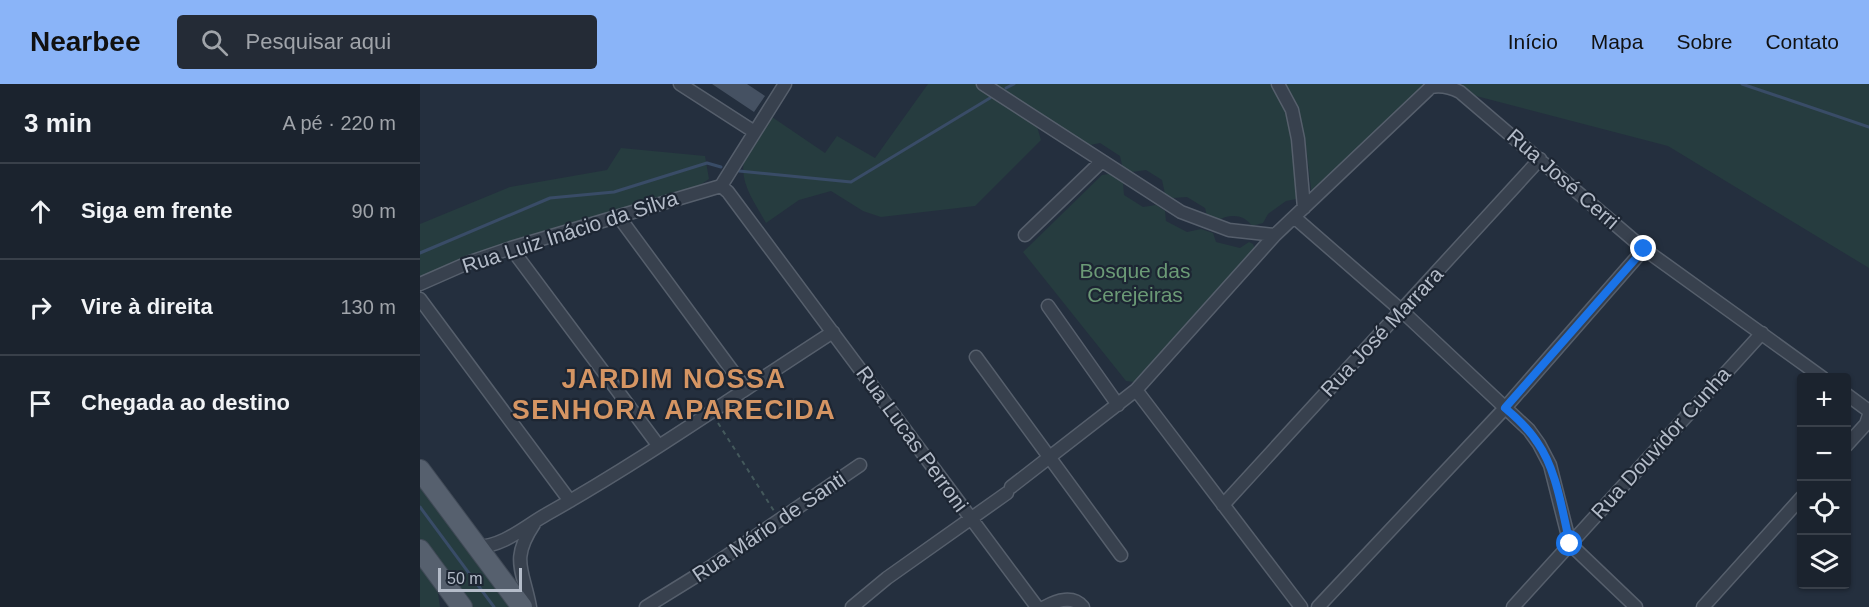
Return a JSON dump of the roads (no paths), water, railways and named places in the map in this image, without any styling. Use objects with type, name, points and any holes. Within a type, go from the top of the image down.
[{"type":"main road","points":[[420,470],[522,607]]},
{"type":"main road","points":[[420,550],[462,607]]},
{"type":"main road","points":[[443,581],[448,607]]},
{"type":"street","points":[[680,84],[753,131]]},
{"type":"street","points":[[721,186],[753,131],[785,84]]},
{"type":"street","points":[[983,84],[1180,212],[1229,230],[1275,235]]},
{"type":"street","points":[[852,607],[887,578],[1009,490],[1049,456],[1136,390],[1275,235],[1304,208],[1298,139],[1292,110],[1278,84]]},
{"type":"street","name":"Rua José Cerri","points":[[1304,208],[1431,87],[1449,86],[1460,92],[1644,249],[1816,373]]},
{"type":"street","name":"Rua José Marrara","points":[[1223,505],[1540,159]]},
{"type":"street","points":[[1025,235],[1102,161]]},
{"type":"street","name":"Rua Luiz Inácio da Silva","points":[[420,284],[470,262],[510,248],[721,186]]},
{"type":"street","name":"Rua Lucas Perroni","points":[[721,186],[729,192],[1037,607]]},
{"type":"street","points":[[619,217],[745,388]]},
{"type":"street","points":[[1294,218],[1402,311],[1528,430],[1539,444],[1550,465],[1570,544],[1635,607]]},
{"type":"street","points":[[510,248],[658,445]]},
{"type":"street","points":[[1318,607],[1505,408],[1644,249]]},
{"type":"street","points":[[420,299],[570,501]]},
{"type":"street","points":[[1048,306],[1118,405]]},
{"type":"street","points":[[477,547],[497,544],[570,501],[711,413],[745,388],[833,332]]},
{"type":"street","name":"Rua Douvidor Cunha","points":[[1513,607],[1762,333]]},
{"type":"street","points":[[976,357],[1122,555]]},
{"type":"street","points":[[1136,390],[1301,607]]},
{"type":"street","points":[[1851,398],[1869,413],[1866,424],[1851,440]]},
{"type":"street","name":"Rua Mário de Santi","points":[[646,607],[709,568],[860,465]]},
{"type":"street","points":[[1703,607],[1797,502]]},
{"type":"street","points":[[530,607],[520,564],[520,550],[536,520]]},
{"type":"street","points":[[1045,607],[1064,600],[1071,600],[1082,605]]},
{"type":"waterway","points":[[1006,88],[1014,84]]},
{"type":"waterway","points":[[1742,84],[1869,127]]},
{"type":"waterway","points":[[739,171],[851,182],[990,98]]},
{"type":"waterway","points":[[420,253],[550,198],[614,192],[707,163],[721,167]]},
{"type":"waterway","points":[[420,507],[494,607]]},
{"type":"district","name":"JARDIM NOSSA SENHORA APARECIDA","points":[[674,394]]},
{"type":"park label","name":"Bosque das Cerejeiras","points":[[1135,283]]}]
